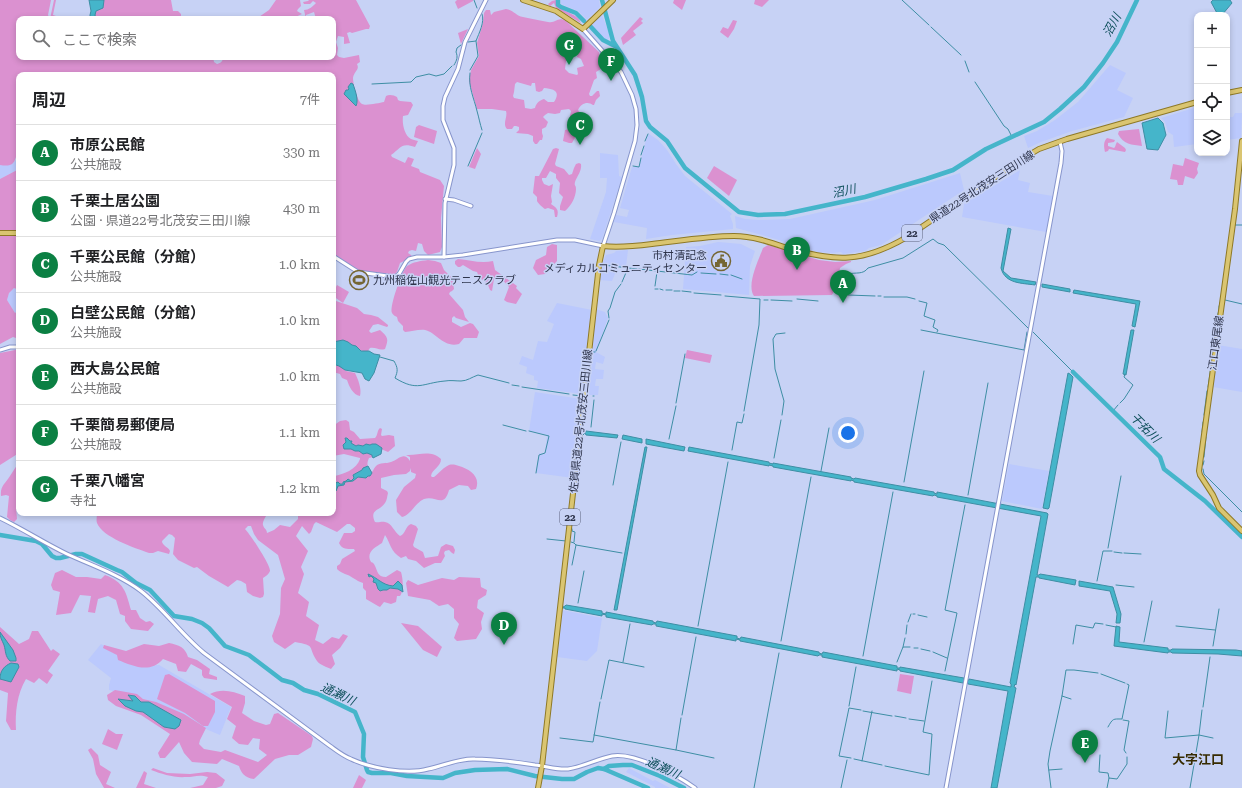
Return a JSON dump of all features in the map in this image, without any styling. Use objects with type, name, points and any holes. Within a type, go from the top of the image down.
[{"type":"main road","points":[[523,0],[556,11],[582,29],[613,0]]},
{"type":"main road","points":[[1230,92],[1242,90]]},
{"type":"main road","name":"県道22号北茂安三田川線","points":[[603,246],[634,246],[734,236],[757,239],[820,257],[850,258],[872,254],[907,237],[1039,149],[1194,103]]},
{"type":"main road","name":"江口東尾線","points":[[1242,141],[1235,209],[1199,471],[1219,508],[1242,531]]},
{"type":"main road","points":[[0,233],[16,233]]},
{"type":"main road","name":"佐賀県道22号北茂安三田川線","points":[[538,788],[542,766],[599,265],[603,246]]},
{"type":"street","points":[[444,257],[445,199],[454,165],[454,148],[442,116],[443,102],[458,69],[465,42],[486,0]]},
{"type":"street","points":[[336,258],[358,272],[393,277],[398,276],[403,265],[409,259],[417,257],[463,255],[557,240],[575,240],[603,246],[635,141],[637,125],[636,109],[632,95],[621,72],[582,29]]},
{"type":"street","points":[[946,788],[1061,163],[1062,151],[1060,142]]},
{"type":"street","points":[[445,199],[454,200],[471,206]]},
{"type":"street","points":[[0,350],[16,347]]},
{"type":"street","points":[[0,518],[67,554],[110,572],[136,588],[158,606],[204,653],[351,760],[367,765],[414,771],[430,769],[460,760],[473,758],[502,760],[569,769],[611,756],[630,756],[674,775],[695,788]]},
{"type":"shaded area","points":[[0,0],[51,0],[48,16],[16,16],[16,60],[214,60],[217,64],[223,60],[336,60],[336,42],[338,48],[337,55],[339,57],[344,58],[359,55],[360,62],[357,64],[358,68],[353,78],[357,96],[362,104],[369,105],[384,102],[386,96],[393,95],[400,101],[411,102],[413,105],[408,115],[403,116],[403,125],[405,132],[409,137],[418,141],[415,147],[404,145],[391,155],[392,157],[405,163],[408,157],[414,159],[411,166],[419,169],[420,172],[440,180],[444,186],[441,218],[442,247],[440,252],[428,255],[424,251],[422,244],[418,243],[416,251],[412,250],[408,253],[412,257],[400,263],[397,272],[394,275],[359,270],[336,257],[336,72],[16,72],[16,156],[12,164],[5,166],[0,165]]},
{"type":"shaded area","points":[[54,0],[56,0],[53,15],[57,16],[51,16]]},
{"type":"shaded area","points":[[89,0],[104,0],[103,8],[96,11],[95,16],[90,16],[91,11]]},
{"type":"shaded area","points":[[103,0],[171,0],[173,11],[178,11],[181,16],[94,16],[94,11]]},
{"type":"shaded area","points":[[276,0],[300,0],[301,6],[297,11],[302,14],[298,16],[260,16],[269,10]]},
{"type":"shaded area","points":[[309,0],[356,0],[370,26],[369,29],[347,33],[350,43],[344,44],[344,37],[338,36],[336,42],[336,16],[315,16],[314,12],[305,16],[304,10],[309,9],[316,3],[313,1],[310,4],[304,4],[303,2]]},
{"type":"shaded area","points":[[457,0],[473,1],[458,9],[455,2]]},
{"type":"shaded area","points":[[556,0],[557,4],[563,10],[576,16],[581,23],[556,8],[554,3],[550,6],[548,4]]},
{"type":"shaded area","points":[[561,0],[599,0],[600,7],[587,20],[578,11],[561,4]]},
{"type":"shaded area","points":[[674,0],[686,0],[682,10],[673,3]]},
{"type":"shaded area","points":[[755,0],[769,0],[762,7],[754,4]]},
{"type":"shaded area","points":[[1213,0],[1230,0],[1232,3],[1224,12],[1216,12],[1211,2]]},
{"type":"shaded area","points":[[506,9],[521,16],[548,22],[561,19],[566,21],[599,52],[601,69],[596,72],[597,78],[594,80],[589,94],[592,96],[599,91],[600,96],[594,105],[585,103],[578,110],[585,122],[584,127],[588,130],[588,135],[577,134],[572,143],[563,141],[565,130],[569,129],[571,124],[569,121],[571,111],[569,109],[561,110],[560,113],[555,114],[548,113],[543,117],[548,122],[546,127],[542,129],[542,140],[535,144],[533,141],[533,136],[516,133],[519,130],[519,127],[514,126],[512,129],[507,129],[505,125],[506,111],[477,109],[469,81],[471,70],[479,56],[477,43],[483,23],[484,13],[486,10],[490,10],[491,15],[494,12]],"holes":[[[573,42],[579,49],[577,57],[581,59],[584,66],[577,68],[577,75],[569,73],[565,69],[566,61],[571,61],[572,58],[566,54],[569,45]],[[517,82],[531,86],[532,83],[535,83],[536,91],[539,92],[544,88],[551,89],[557,93],[556,98],[554,102],[548,102],[544,99],[537,103],[535,108],[525,108],[524,100],[514,98],[513,96],[515,84]]]},
{"type":"shaded area","points":[[602,15],[609,33],[609,39],[607,40],[591,24]]},
{"type":"shaded area","points":[[640,17],[643,19],[641,21],[643,23],[633,31],[636,35],[623,45],[621,38]]},
{"type":"shaded area","points":[[733,20],[737,21],[728,38],[720,32],[723,27],[728,29]]},
{"type":"shaded area","points":[[468,29],[461,44],[458,33]]},
{"type":"shaded area","points":[[1110,65],[1126,73],[1117,90],[1133,98],[1124,117],[1072,131],[1028,148],[1024,136],[1037,131],[1055,120],[1078,102]]},
{"type":"shaded area","points":[[351,83],[353,84],[356,95],[356,106],[344,94],[346,90],[349,89],[348,87]]},
{"type":"shaded area","points":[[1194,108],[1194,144],[1174,147],[1173,135],[1168,132],[1165,122],[1161,118]]},
{"type":"shaded area","points":[[1235,113],[1242,113],[1241,138],[1230,140],[1230,117],[1233,117]]},
{"type":"shaded area","points":[[1158,118],[1163,123],[1166,135],[1158,150],[1147,149],[1142,123]]},
{"type":"shaded area","points":[[419,125],[437,131],[434,144],[414,137],[416,127]]},
{"type":"shaded area","points":[[1139,129],[1142,146],[1125,142],[1118,134],[1119,131]]},
{"type":"shaded area","points":[[649,134],[658,140],[667,150],[685,176],[732,214],[730,216],[733,229],[646,239],[647,228],[614,222],[616,215],[627,217],[629,210],[620,208],[632,167],[639,167],[647,136]]},
{"type":"shaded area","points":[[1107,138],[1115,140],[1114,142],[1108,143],[1108,146],[1114,148],[1117,142],[1125,148],[1125,152],[1109,149],[1105,152],[1104,143]]},
{"type":"shaded area","points":[[477,148],[481,154],[475,169],[469,167]]},
{"type":"shaded area","points":[[553,149],[559,149],[555,164],[556,166],[564,169],[569,175],[572,174],[576,164],[581,164],[581,167],[575,182],[576,192],[574,198],[565,211],[560,210],[563,197],[559,193],[560,183],[556,178],[556,174],[550,171],[546,178],[542,178],[544,184],[549,186],[553,184],[551,204],[558,211],[557,217],[555,217],[554,210],[543,208],[533,193],[535,176],[539,176]]},
{"type":"shaded area","points":[[600,153],[618,155],[619,176],[622,177],[602,239],[599,241],[590,239],[606,192],[607,178],[600,178]]},
{"type":"shaded area","points":[[1185,158],[1199,163],[1197,169],[1198,173],[1194,179],[1185,176],[1183,185],[1178,185],[1177,180],[1170,179],[1173,164],[1183,166]]},
{"type":"shaded area","points":[[16,160],[16,171],[0,179],[0,165],[8,165]]},
{"type":"shaded area","points":[[714,166],[737,180],[729,196],[707,178]]},
{"type":"shaded area","points":[[1020,170],[1018,180],[1030,183],[1028,192],[1053,196],[1046,232],[962,217],[964,204]]},
{"type":"shaded area","points":[[16,171],[16,289],[14,288],[9,293],[7,300],[15,313],[16,312],[16,338],[13,337],[0,344],[0,179]]},
{"type":"shaded area","points":[[960,173],[964,190],[881,245],[869,248],[865,251],[843,254],[841,252],[818,252],[736,228],[735,216],[745,219],[759,220],[790,219],[875,200]]},
{"type":"shaded area","points":[[1008,228],[1011,229],[1003,271],[1011,278],[1036,282],[1035,285],[1015,282],[1006,277],[1003,273],[1001,268]]},
{"type":"shaded area","points":[[718,242],[741,244],[755,251],[750,266],[749,295],[683,289],[686,247]]},
{"type":"shaded area","points":[[552,244],[557,245],[557,261],[545,274],[538,275],[533,268],[536,260],[546,255],[547,247]]},
{"type":"shaded area","points":[[768,245],[819,260],[851,262],[840,268],[836,288],[832,295],[754,296],[751,285],[752,279],[763,248]]},
{"type":"shaded area","points":[[628,250],[626,267],[618,267],[612,281],[599,280],[602,264],[606,255],[616,251]]},
{"type":"shaded area","points":[[458,259],[480,262],[493,261],[495,270],[517,286],[516,288],[522,294],[516,304],[504,300],[509,287],[500,277],[494,279],[492,291],[479,277],[477,272],[463,265],[458,267],[455,264],[455,261]]},
{"type":"shaded area","points":[[428,260],[441,263],[444,270],[452,278],[454,289],[449,294],[463,310],[465,317],[469,322],[454,316],[452,318],[452,322],[461,327],[470,323],[473,324],[479,332],[477,338],[464,338],[459,344],[453,345],[444,342],[429,331],[420,330],[405,332],[397,317],[392,314],[392,304],[399,281],[407,266],[419,261]]},
{"type":"shaded area","points":[[1042,284],[1070,289],[1070,292],[1042,287]]},
{"type":"shaded area","points":[[337,285],[349,292],[343,303],[336,298]]},
{"type":"shaded area","points":[[14,288],[16,289],[15,313],[7,300],[9,293]]},
{"type":"shaded area","points":[[1074,290],[1140,301],[1135,327],[1132,326],[1136,304],[1073,293]]},
{"type":"shaded area","points":[[336,301],[357,308],[364,314],[378,317],[388,325],[387,327],[378,324],[373,325],[369,331],[371,333],[380,330],[385,335],[387,338],[387,343],[385,349],[381,350],[370,348],[367,352],[336,344]]},
{"type":"shaded area","points":[[557,303],[592,310],[582,394],[537,388],[538,381],[534,380],[534,376],[526,373],[527,367],[519,364],[522,356],[533,360],[538,341],[547,342],[554,324],[547,321]]},
{"type":"shaded area","points":[[596,309],[605,312],[608,318],[596,352],[605,357],[603,364],[596,362],[595,369],[604,370],[603,379],[596,379],[595,386],[599,386],[598,395],[586,395]]},
{"type":"shaded area","points":[[1131,330],[1134,330],[1126,375],[1123,374]]},
{"type":"shaded area","points":[[343,340],[356,346],[361,351],[369,351],[380,355],[374,373],[369,381],[365,379],[362,373],[345,370],[336,365],[336,341]]},
{"type":"shaded area","points":[[1218,345],[1242,349],[1242,392],[1213,387]]},
{"type":"shaded area","points":[[16,350],[16,455],[0,465],[0,353]]},
{"type":"shaded area","points":[[687,350],[712,355],[710,363],[685,358]]},
{"type":"shaded area","points":[[336,366],[340,366],[346,371],[355,373],[360,387],[360,396],[353,392],[347,380],[342,378],[340,374],[336,373]]},
{"type":"shaded area","points":[[1068,373],[1073,377],[1048,509],[1043,508]]},
{"type":"shaded area","points":[[535,392],[581,399],[573,478],[536,473],[539,453],[545,454],[547,435],[529,431]]},
{"type":"shaded area","points":[[346,420],[349,422],[350,430],[360,439],[375,438],[380,428],[382,429],[382,436],[394,436],[395,446],[388,452],[381,449],[345,446],[373,454],[373,457],[369,458],[368,462],[370,474],[379,464],[391,462],[403,456],[408,458],[410,461],[410,457],[406,455],[433,454],[441,459],[441,462],[433,472],[432,477],[447,466],[454,465],[463,467],[470,471],[477,480],[477,484],[476,489],[471,490],[468,486],[459,485],[449,490],[445,499],[442,500],[428,498],[424,499],[408,514],[402,517],[397,512],[396,500],[404,487],[415,478],[416,474],[411,472],[411,468],[406,474],[381,478],[381,488],[388,493],[387,500],[383,506],[374,512],[373,515],[375,522],[387,523],[400,536],[409,525],[411,524],[416,526],[418,529],[413,545],[423,552],[425,558],[438,556],[441,547],[446,544],[453,546],[455,550],[454,554],[449,550],[445,551],[445,556],[441,563],[435,563],[424,568],[416,561],[408,559],[406,556],[401,558],[397,555],[385,535],[382,543],[371,552],[369,557],[370,560],[374,564],[378,573],[383,577],[386,577],[397,570],[401,572],[403,588],[400,596],[397,596],[396,602],[391,604],[384,602],[380,607],[366,599],[366,591],[363,588],[363,583],[337,569],[337,566],[340,564],[342,559],[355,551],[354,549],[343,548],[339,543],[344,533],[352,533],[355,531],[355,528],[350,524],[347,524],[337,532],[316,522],[309,534],[302,526],[296,536],[308,551],[301,567],[304,574],[298,593],[309,602],[306,616],[319,625],[315,640],[323,644],[332,637],[339,639],[343,634],[348,636],[340,648],[332,655],[335,664],[331,669],[317,661],[309,646],[295,642],[285,649],[274,642],[272,636],[280,614],[281,588],[285,579],[278,555],[258,540],[251,526],[248,526],[245,529],[264,557],[270,571],[263,578],[264,594],[263,597],[260,598],[247,592],[246,584],[241,581],[237,580],[228,587],[197,567],[194,568],[178,560],[173,554],[175,538],[172,535],[169,534],[162,541],[170,551],[169,554],[158,551],[149,553],[128,545],[105,533],[97,523],[97,516],[266,516],[263,526],[267,533],[280,525],[290,527],[298,519],[298,516],[336,516],[336,475],[353,469],[360,459],[344,454],[336,455],[336,424],[340,421]]},
{"type":"shaded area","points":[[586,431],[618,435],[617,438],[586,435]]},
{"type":"shaded area","points":[[623,435],[642,439],[642,443],[622,439]]},
{"type":"shaded area","points":[[345,438],[352,441],[351,443],[356,446],[376,444],[382,448],[381,454],[373,458],[372,455],[367,453],[363,454],[359,451],[344,449],[343,445],[346,442]]},
{"type":"shaded area","points":[[646,439],[685,447],[684,451],[646,444]]},
{"type":"shaded area","points":[[645,447],[647,447],[617,610],[614,610]]},
{"type":"shaded area","points":[[689,447],[773,464],[934,492],[937,494],[937,492],[1048,514],[1037,575],[1040,574],[1076,580],[1075,585],[1036,577],[1016,685],[1015,684],[1014,687],[1016,688],[997,788],[991,788],[1008,691],[900,671],[897,669],[897,671],[822,657],[822,655],[818,656],[736,639],[736,641],[656,626],[656,624],[652,625],[606,617],[606,615],[602,614],[602,616],[565,609],[563,607],[566,605],[602,611],[602,613],[606,614],[606,612],[653,621],[656,623],[657,621],[737,636],[737,638],[740,639],[741,637],[819,652],[822,654],[823,652],[897,666],[897,668],[900,667],[964,678],[964,680],[969,679],[1011,687],[1010,683],[1041,516],[937,497],[934,495],[854,482],[851,480],[688,451]]},
{"type":"shaded area","points":[[1009,464],[1049,471],[1042,509],[1002,501]]},
{"type":"shaded area","points":[[16,466],[17,519],[14,522],[7,517],[9,496],[1,496],[3,485]]},
{"type":"shaded area","points":[[368,466],[372,473],[370,476],[366,478],[358,477],[353,481],[345,482],[344,485],[338,486],[336,491],[336,483],[343,484],[343,482],[348,479],[351,481],[354,478],[353,475]]},
{"type":"shaded area","points":[[62,570],[76,577],[101,579],[105,575],[111,578],[123,588],[128,598],[131,610],[136,610],[140,618],[146,622],[150,621],[154,624],[148,631],[131,629],[125,621],[125,616],[120,614],[116,600],[108,596],[98,599],[95,613],[88,612],[91,596],[80,595],[71,613],[56,615],[60,592],[53,590],[51,585],[55,573]]},
{"type":"shaded area","points":[[368,574],[383,583],[393,586],[398,581],[402,585],[403,592],[398,589],[390,588],[380,591],[376,583],[373,582],[374,579],[371,576],[369,577]]},
{"type":"shaded area","points":[[459,577],[480,578],[481,587],[487,590],[486,595],[478,600],[477,608],[484,613],[481,622],[482,629],[476,639],[457,641],[454,638],[459,624],[454,618],[454,609],[448,604],[439,606],[430,600],[408,596],[406,583],[408,580],[418,585],[442,578],[454,580]]},
{"type":"shaded area","points":[[1079,581],[1113,587],[1121,614],[1120,623],[1116,623],[1117,614],[1110,591],[1079,586]]},
{"type":"shaded area","points":[[562,610],[602,618],[597,651],[587,661],[557,657]]},
{"type":"shaded area","points":[[401,623],[418,626],[442,647],[437,657],[423,650]]},
{"type":"shaded area","points":[[1116,626],[1120,627],[1119,642],[1168,648],[1168,650],[1236,650],[1242,651],[1242,656],[1168,653],[1114,646]]},
{"type":"shaded area","points":[[0,627],[19,644],[29,639],[32,631],[38,631],[51,651],[53,649],[60,654],[48,671],[53,675],[47,684],[39,678],[34,683],[26,679],[20,691],[17,703],[16,730],[11,730],[6,721],[8,693],[0,690]]},
{"type":"shaded area","points":[[0,632],[13,650],[16,661],[10,661],[7,657]]},
{"type":"shaded area","points":[[169,643],[181,647],[188,657],[197,660],[210,669],[209,674],[217,677],[217,680],[204,678],[202,675],[202,670],[191,664],[186,672],[178,671],[176,664],[163,659],[158,664],[153,666],[135,666],[118,660],[117,655],[103,648],[104,645],[126,651],[144,644],[159,646]]},
{"type":"shaded area","points":[[101,644],[143,666],[159,665],[231,707],[220,735],[151,701],[109,690],[111,678],[88,660]]},
{"type":"shaded area","points":[[11,663],[18,664],[19,667],[11,682],[0,679],[3,669]]},
{"type":"shaded area","points":[[169,674],[215,701],[215,712],[208,726],[203,726],[185,713],[157,699],[165,675]]},
{"type":"shaded area","points":[[900,674],[914,676],[911,694],[897,691]]},
{"type":"shaded area","points":[[115,690],[137,694],[143,699],[156,702],[184,714],[206,728],[199,744],[204,749],[221,752],[225,750],[258,762],[267,755],[259,749],[260,739],[253,738],[248,745],[239,744],[232,738],[236,726],[227,719],[232,707],[210,694],[218,691],[232,692],[245,696],[245,703],[242,713],[254,721],[266,725],[270,724],[274,714],[278,713],[312,736],[313,739],[311,747],[298,755],[289,755],[275,759],[254,779],[248,778],[244,775],[239,766],[222,759],[217,764],[192,762],[184,753],[179,742],[165,758],[160,758],[158,753],[170,734],[141,715],[116,706],[108,700],[107,695]]},
{"type":"shaded area","points":[[128,695],[135,696],[141,702],[149,702],[181,720],[179,726],[175,729],[164,727],[143,712],[136,711],[125,706],[118,699],[133,701]]},
{"type":"shaded area","points":[[108,729],[116,734],[123,734],[117,750],[102,744]]},
{"type":"shaded area","points":[[91,748],[98,755],[100,765],[111,772],[106,784],[115,788],[104,788],[96,774],[93,759],[88,750]]},
{"type":"shaded area","points":[[153,768],[167,773],[216,773],[225,780],[222,786],[216,788],[190,788],[203,785],[208,777],[173,776],[151,770]]},
{"type":"shaded area","points":[[629,768],[670,788],[655,788],[626,772]]},
{"type":"shaded area","points":[[144,771],[147,773],[144,784],[156,788],[136,788]]},
{"type":"shaded area","points":[[359,775],[366,780],[362,788],[353,788]]},
{"type":"waterway","points":[[474,0],[477,8]]},
{"type":"waterway","points":[[558,0],[558,5],[576,13],[584,21]]},
{"type":"waterway","name":"沼川","points":[[602,0],[613,41],[635,75],[642,97],[646,121],[650,127],[667,141],[685,168],[739,212],[758,215],[785,214],[865,197],[926,179],[953,170],[986,149],[1044,122],[1084,87],[1103,63],[1117,42],[1137,0]]},
{"type":"waterway","points":[[902,0],[929,25]]},
{"type":"waterway","points":[[468,42],[476,41],[482,24],[482,14]]},
{"type":"waterway","points":[[591,27],[603,40],[615,46]]},
{"type":"waterway","points":[[931,27],[961,55]]},
{"type":"waterway","points":[[470,70],[478,56],[476,41]]},
{"type":"waterway","points":[[454,65],[457,58],[457,48],[461,45]]},
{"type":"waterway","points":[[965,61],[969,72]]},
{"type":"waterway","points":[[372,84],[411,82],[416,77],[429,74],[436,76],[444,74],[452,66]]},
{"type":"waterway","points":[[470,73],[471,88],[482,130]]},
{"type":"waterway","points":[[975,82],[1012,137]]},
{"type":"waterway","points":[[468,166],[482,133]]},
{"type":"waterway","points":[[645,141],[648,134]]},
{"type":"waterway","points":[[641,155],[644,146]]},
{"type":"waterway","points":[[633,166],[639,167],[641,158]]},
{"type":"waterway","points":[[1235,225],[1242,225]]},
{"type":"waterway","name":"干拓川","points":[[841,293],[848,274],[862,272],[868,268],[903,258],[933,239],[944,245],[1028,328]]},
{"type":"waterway","points":[[603,265],[637,269]]},
{"type":"waterway","points":[[622,282],[628,268]]},
{"type":"waterway","points":[[639,269],[692,275],[697,272]]},
{"type":"waterway","points":[[655,286],[657,272]]},
{"type":"waterway","points":[[701,273],[716,274]]},
{"type":"waterway","points":[[720,274],[728,275]]},
{"type":"waterway","points":[[731,275],[742,279]]},
{"type":"waterway","points":[[609,318],[608,311],[615,292],[621,284]]},
{"type":"waterway","points":[[666,290],[672,290]]},
{"type":"waterway","points":[[674,291],[680,291]]},
{"type":"waterway","points":[[682,291],[691,292]]},
{"type":"waterway","points":[[694,293],[721,295]]},
{"type":"waterway","points":[[848,295],[875,296]]},
{"type":"waterway","points":[[725,296],[760,299],[759,325],[744,411]]},
{"type":"waterway","points":[[884,297],[907,297],[915,299]]},
{"type":"waterway","points":[[797,299],[818,301]]},
{"type":"waterway","points":[[771,300],[792,301]]},
{"type":"waterway","points":[[1225,300],[1242,304]]},
{"type":"waterway","points":[[919,301],[927,303],[924,316],[935,320],[933,327],[938,330],[937,332]]},
{"type":"waterway","points":[[1219,306],[1219,311]]},
{"type":"waterway","points":[[1217,324],[1218,318]]},
{"type":"waterway","points":[[596,351],[609,320]]},
{"type":"waterway","points":[[921,330],[1024,350],[1027,332]]},
{"type":"waterway","name":"干拓川","points":[[1033,332],[1073,372]]},
{"type":"waterway","points":[[782,415],[784,401],[775,369],[773,339],[776,334],[785,333]]},
{"type":"waterway","points":[[1215,341],[1216,333]]},
{"type":"waterway","points":[[1212,357],[1213,350]]},
{"type":"waterway","points":[[676,403],[685,354]]},
{"type":"waterway","points":[[380,357],[394,361],[397,370],[395,378],[409,385],[420,386],[437,382],[463,381],[478,375],[509,383]]},
{"type":"waterway","points":[[1208,387],[1212,360]]},
{"type":"waterway","points":[[904,482],[924,371]]},
{"type":"waterway","name":"干拓川","points":[[1073,372],[1160,457],[1164,469],[1205,501],[1242,537]]},
{"type":"waterway","points":[[1120,403],[1133,385],[1124,377],[1125,374]]},
{"type":"waterway","points":[[968,495],[988,383]]},
{"type":"waterway","points":[[512,385],[519,386]]},
{"type":"waterway","points":[[522,387],[569,394]]},
{"type":"waterway","points":[[1204,415],[1207,391]]},
{"type":"waterway","points":[[573,395],[582,396]]},
{"type":"waterway","points":[[591,427],[594,400]]},
{"type":"waterway","name":"干拓川","points":[[1113,411],[1118,405]]},
{"type":"waterway","points":[[669,439],[676,406]]},
{"type":"waterway","points":[[732,450],[737,422],[742,423],[744,414]]},
{"type":"waterway","points":[[774,458],[781,420]]},
{"type":"waterway","points":[[1202,432],[1203,422]]},
{"type":"waterway","points":[[503,425],[526,431]]},
{"type":"waterway","points":[[821,471],[829,428]]},
{"type":"waterway","points":[[529,431],[549,436],[545,453],[539,455],[536,473]]},
{"type":"waterway","points":[[1204,457],[1206,437]]},
{"type":"waterway","points":[[613,485],[621,442]]},
{"type":"waterway","points":[[1203,465],[1204,461]]},
{"type":"waterway","points":[[698,626],[728,462]]},
{"type":"waterway","points":[[1203,469],[1204,474],[1242,512]]},
{"type":"waterway","points":[[1108,548],[1121,476]]},
{"type":"waterway","points":[[781,641],[811,477]]},
{"type":"waterway","points":[[863,656],[893,492]]},
{"type":"waterway","points":[[945,671],[957,613],[945,610],[965,505]]},
{"type":"waterway","points":[[572,529],[572,531],[575,532],[574,542]]},
{"type":"waterway","name":"通瀬川","points":[[0,535],[36,541],[42,544],[52,556],[56,558],[82,554],[122,572],[136,583],[150,590],[174,616],[192,619],[202,623],[209,628],[225,646],[249,655],[282,680],[293,683],[304,690],[318,694],[355,712],[364,734],[363,757],[368,772],[443,778],[455,773],[475,770],[507,769],[535,776],[574,779],[598,768],[604,769],[609,766],[632,765],[660,776],[684,788]]},
{"type":"waterway","points":[[547,539],[566,541]]},
{"type":"waterway","points":[[571,542],[576,545],[622,553]]},
{"type":"waterway","points":[[572,565],[576,545]]},
{"type":"waterway","points":[[1097,581],[1103,551],[1112,551]]},
{"type":"waterway","points":[[1114,552],[1122,553]]},
{"type":"waterway","points":[[1124,553],[1141,554]]},
{"type":"waterway","points":[[578,603],[584,571]]},
{"type":"waterway","points":[[1116,585],[1134,587]]},
{"type":"waterway","points":[[1144,642],[1152,601]]},
{"type":"waterway","points":[[1213,646],[1219,609]]},
{"type":"waterway","points":[[908,622],[911,614]]},
{"type":"waterway","points":[[918,615],[927,617]]},
{"type":"waterway","points":[[1073,644],[1076,625],[1093,628],[1095,623],[1103,624]]},
{"type":"waterway","points":[[623,662],[630,624]]},
{"type":"waterway","points":[[906,634],[907,625]]},
{"type":"waterway","points":[[1106,625],[1116,627]]},
{"type":"waterway","points":[[1176,626],[1215,630]]},
{"type":"waterway","points":[[682,715],[696,637]]},
{"type":"waterway","points":[[903,647],[905,638]]},
{"type":"waterway","points":[[897,662],[903,647],[910,647]]},
{"type":"waterway","points":[[921,649],[930,651]]},
{"type":"waterway","points":[[933,652],[947,658]]},
{"type":"waterway","points":[[754,788],[779,653]]},
{"type":"waterway","points":[[1203,707],[1210,657]]},
{"type":"waterway","points":[[601,699],[609,660],[644,667]]},
{"type":"waterway","points":[[849,706],[856,667]]},
{"type":"waterway","points":[[1051,788],[1048,764],[1066,670],[1098,673]]},
{"type":"waterway","points":[[1101,674],[1125,683]]},
{"type":"waterway","points":[[885,766],[929,775],[932,734],[923,732],[932,681]]},
{"type":"waterway","points":[[1108,727],[1114,720],[1122,719],[1129,685],[1127,684]]},
{"type":"waterway","points":[[1062,696],[1071,699]]},
{"type":"waterway","points":[[560,738],[593,742],[600,702]]},
{"type":"waterway","points":[[851,758],[839,756],[849,708],[861,710]]},
{"type":"waterway","points":[[1202,710],[1199,735],[1213,738]]},
{"type":"waterway","points":[[863,711],[892,716]]},
{"type":"waterway","points":[[862,761],[872,711]]},
{"type":"waterway","points":[[1168,711],[1165,738],[1199,735],[1190,788]]},
{"type":"waterway","points":[[895,716],[906,718]]},
{"type":"waterway","points":[[594,735],[676,750],[681,718]]},
{"type":"waterway","points":[[909,719],[924,721]]},
{"type":"waterway","points":[[1123,720],[1129,721],[1124,750],[1126,753]]},
{"type":"waterway","points":[[676,750],[714,758]]},
{"type":"waterway","points":[[1100,755],[1099,772],[1108,773],[1109,778]]},
{"type":"waterway","points":[[1107,788],[1109,778],[1117,779],[1127,764],[1127,757]]},
{"type":"waterway","points":[[854,759],[882,765]]},
{"type":"waterway","points":[[841,788],[847,760]]},
{"type":"waterway","points":[[604,769],[648,788]]},
{"type":"waterway","points":[[1049,770],[1062,769]]},
{"type":"place","name":"千栗八幡宮","points":[[569,65]]},
{"type":"place","name":"千栗簡易郵便局","points":[[611,81]]},
{"type":"place","name":"千栗公民館（分館）","points":[[580,145]]},
{"type":"place","name":"市村清記念 メディカルコミュニティセンター","points":[[721,261]]},
{"type":"place","name":"千栗土居公園","points":[[797,270]]},
{"type":"place","name":"九州稲佐山観光テニスクラブ","points":[[359,280]]},
{"type":"place","name":"市原公民館","points":[[843,303]]},
{"type":"place","name":"白壁公民館（分館）","points":[[504,645]]},
{"type":"place","name":"西大島公民館","points":[[1085,763]]},
{"type":"district","name":"大字江口","points":[[1198,759]]}]
